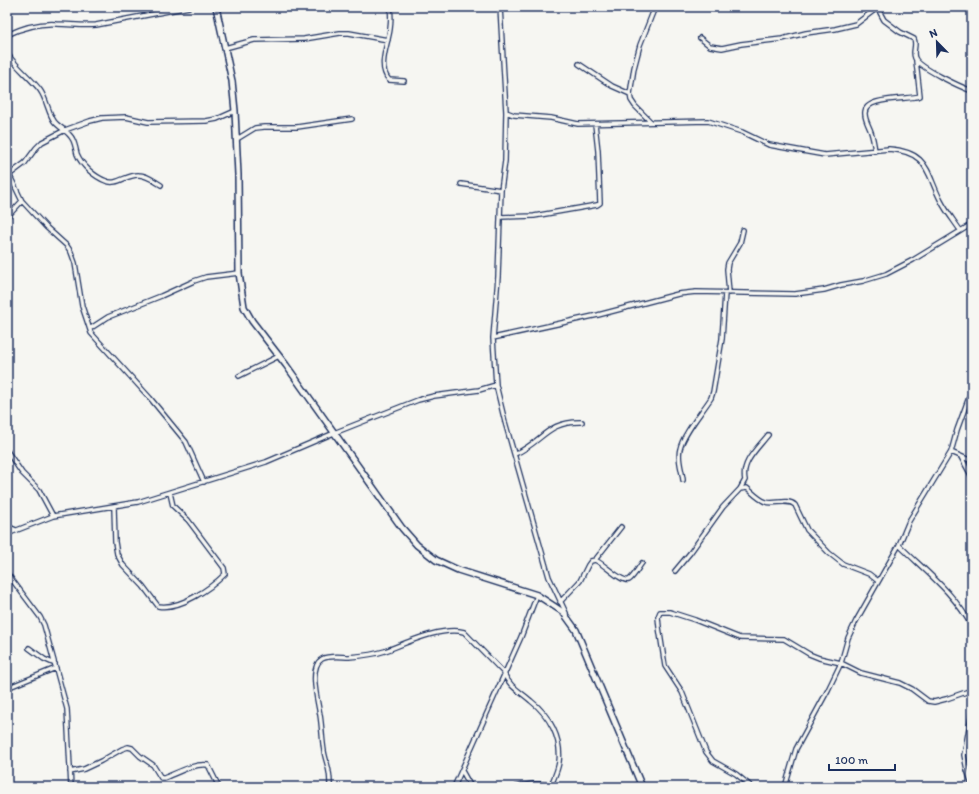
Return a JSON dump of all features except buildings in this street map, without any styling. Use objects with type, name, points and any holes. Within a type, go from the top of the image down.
[{"type":"main road","points":[[216,7],[232,81],[237,139],[239,273],[244,307],[252,322],[279,356],[402,528],[417,545],[436,560],[458,570],[536,595],[563,612],[576,630],[642,787]]},
{"type":"street","points":[[7,34],[42,25],[96,25],[189,7]]},
{"type":"street","points":[[390,7],[391,26],[384,56],[384,67],[386,76],[389,80],[404,81]]},
{"type":"street","points":[[500,7],[506,112],[505,161],[501,190],[494,338],[496,385],[549,578],[568,618]]},
{"type":"street","points":[[650,121],[635,106],[631,100],[630,94],[634,68],[640,45],[655,7]]},
{"type":"street","points":[[700,38],[710,46],[722,48],[782,39],[806,33],[834,30],[856,24],[877,8],[884,20],[900,32],[914,39],[916,42],[914,55],[920,96],[876,102],[865,109],[875,151]]},
{"type":"street","points":[[225,48],[254,40],[304,39],[340,33],[349,33],[388,40]]},
{"type":"street","points":[[7,53],[19,69],[39,89],[48,105],[52,119],[74,140],[78,156],[88,169],[107,182],[113,182],[138,175],[145,176],[161,185]]},
{"type":"street","points":[[916,61],[952,82],[972,91]]},
{"type":"street","points":[[579,64],[612,86],[630,94]]},
{"type":"street","points":[[10,175],[25,163],[42,142],[65,130],[90,121],[102,118],[126,117],[148,122],[195,121],[217,119],[235,111]]},
{"type":"street","points":[[506,112],[514,115],[551,118],[578,124],[650,121],[708,121],[742,132],[769,145],[825,155],[889,149],[899,150],[922,161],[942,203],[960,230]]},
{"type":"street","points":[[237,139],[251,130],[264,126],[297,127],[352,119]]},
{"type":"street","points":[[500,217],[534,216],[600,204],[598,151],[595,124]]},
{"type":"street","points":[[7,170],[22,201],[46,227],[67,246],[71,252],[75,263],[82,306],[93,335],[128,372],[186,442],[204,482]]},
{"type":"street","points":[[461,184],[501,190]]},
{"type":"street","points":[[7,217],[22,201]]},
{"type":"street","points":[[494,338],[598,316],[678,294],[696,292],[795,294],[824,290],[863,281],[886,274],[913,260],[972,224]]},
{"type":"street","points":[[683,480],[679,458],[680,449],[684,439],[711,398],[713,392],[722,339],[727,293],[726,269],[740,243],[743,230]]},
{"type":"street","points":[[91,328],[108,317],[194,281],[206,277],[239,273]]},
{"type":"street","points":[[239,376],[279,356]]},
{"type":"street","points":[[7,534],[54,516],[138,502],[266,462],[418,400],[434,396],[479,390],[496,385]]},
{"type":"street","points":[[785,787],[796,749],[841,663],[848,638],[899,545],[909,521],[951,452],[957,430],[972,389]]},
{"type":"street","points":[[515,454],[524,450],[554,427],[561,424],[582,422]]},
{"type":"street","points":[[675,571],[723,507],[740,489],[746,480],[744,472],[746,463],[768,434]]},
{"type":"street","points":[[7,451],[22,473],[39,490],[54,516]]},
{"type":"street","points":[[951,452],[972,461]]},
{"type":"street","points":[[961,457],[972,476]]},
{"type":"street","points":[[740,489],[747,488],[762,500],[767,502],[792,502],[795,505],[807,530],[829,553],[843,564],[869,574],[878,581]]},
{"type":"street","points":[[114,507],[115,542],[117,554],[123,565],[143,586],[158,606],[164,607],[180,604],[218,581],[225,574],[224,568],[188,520],[174,506],[170,493]]},
{"type":"street","points":[[7,526],[16,530]]},
{"type":"street","points":[[560,602],[580,581],[591,561],[595,560],[621,527]]},
{"type":"street","points":[[899,545],[944,587],[960,606],[972,627]]},
{"type":"street","points":[[595,560],[599,561],[624,581],[630,579],[642,563]]},
{"type":"street","points":[[7,573],[40,617],[44,625],[67,709],[69,722],[71,787]]},
{"type":"street","points":[[454,787],[520,637],[536,595]]},
{"type":"street","points":[[752,787],[736,774],[713,760],[706,752],[682,692],[665,666],[659,628],[658,617],[660,612],[670,612],[695,620],[740,638],[784,639],[809,654],[819,658],[841,663],[861,673],[912,689],[928,701],[934,702],[946,699],[972,690]]},
{"type":"street","points":[[330,787],[330,773],[324,751],[315,686],[316,668],[320,661],[323,658],[365,656],[379,653],[422,637],[459,630],[464,632],[504,673],[507,681],[512,686],[533,702],[551,724],[557,738],[559,762],[553,786],[532,784],[516,787]]},
{"type":"street","points":[[29,648],[55,666]]},
{"type":"street","points":[[7,688],[55,666]]},
{"type":"street","points":[[972,712],[964,755],[972,784]]},
{"type":"street","points":[[966,743],[972,745]]},
{"type":"street","points":[[70,772],[101,762],[125,747],[128,747],[132,748],[153,765],[161,778],[190,768],[208,765],[219,787]]},
{"type":"street","points":[[462,771],[471,787]]}]
